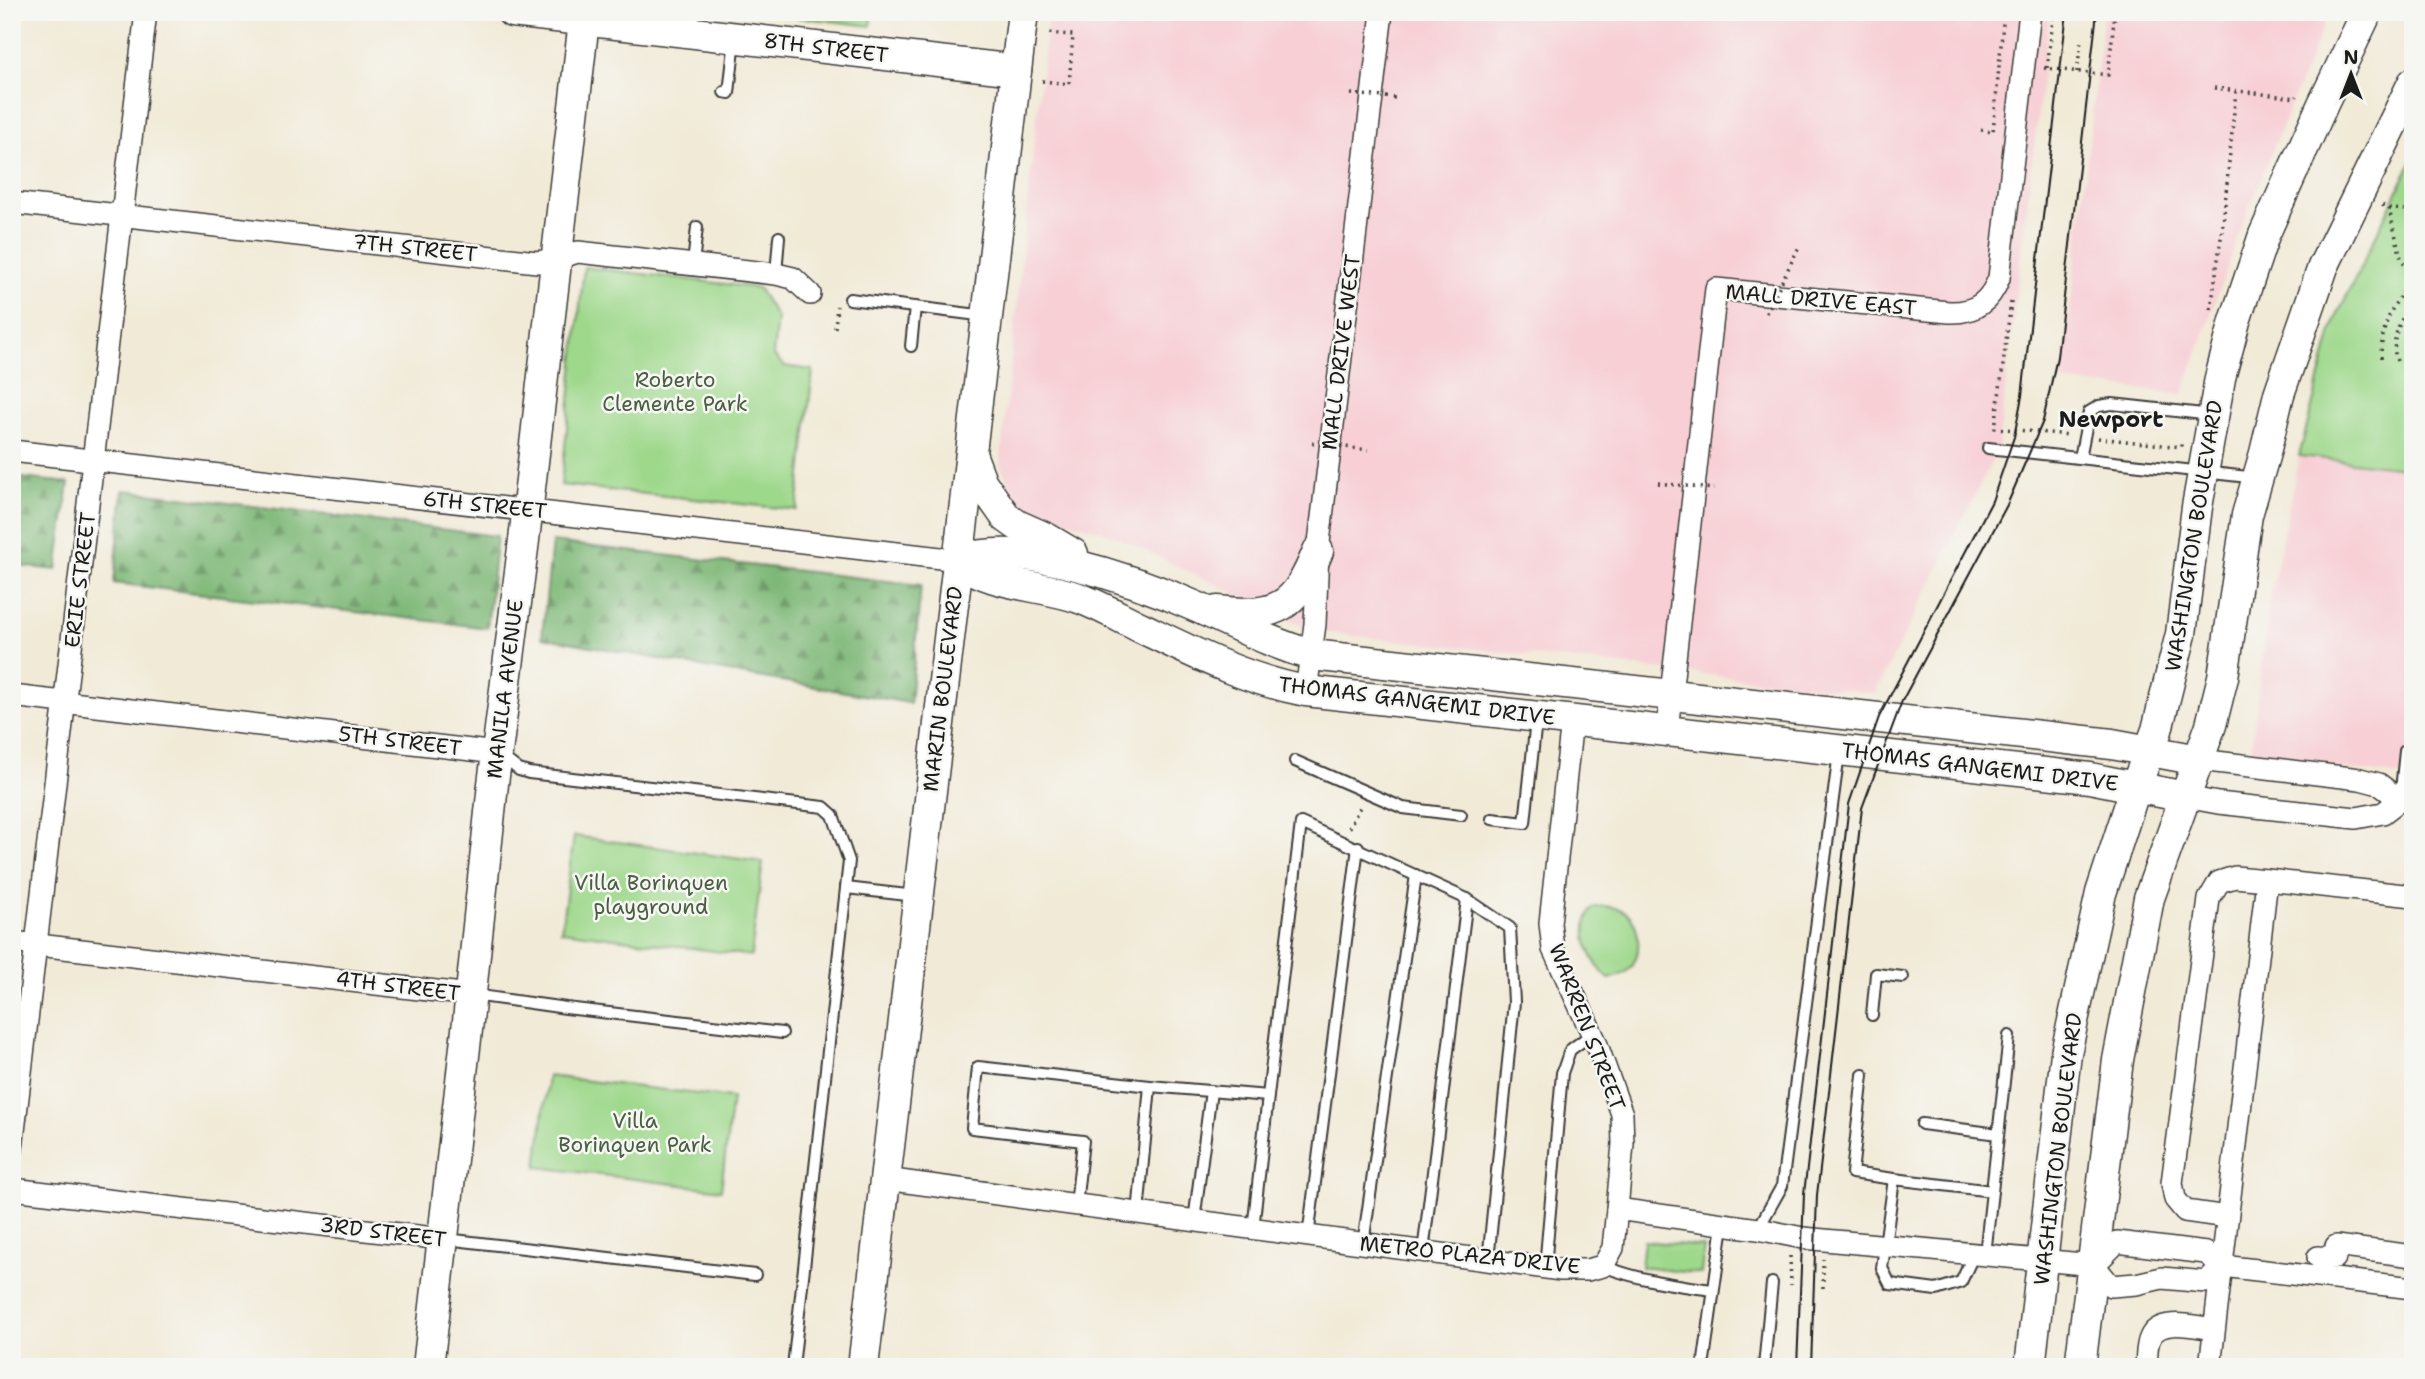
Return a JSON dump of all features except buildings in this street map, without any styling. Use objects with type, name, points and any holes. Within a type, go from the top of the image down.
[{"type":"street","name":"ERIE STREET","points":[[12,1148],[146,12]]},
{"type":"street","name":"8TH STREET","points":[[512,12],[585,16],[1029,76]]},
{"type":"street","name":"MARIN BOULEVARD","points":[[863,1367],[987,316],[1029,76],[1023,12]]},
{"type":"street","name":"MALL DRIVE WEST","points":[[1306,691],[1312,655],[1318,551],[1382,12]]},
{"type":"street","name":"MALL DRIVE EAST","points":[[1667,731],[1716,289],[1959,313],[1981,307],[1994,291],[1999,278],[2030,12]]},
{"type":"street","name":"WASHINGTON BOULEVARD","points":[[2030,1367],[2068,1042],[2101,893],[2157,730],[2181,634],[2202,472],[2201,413],[2264,235],[2367,12]]},
{"type":"street","name":"MANILA AVENUE","points":[[428,1367],[497,753],[585,16]]},
{"type":"street","points":[[2080,1367],[2118,1060],[2149,898],[2199,760],[2223,677],[2247,515],[2259,478],[2279,394],[2323,267],[2413,83]]},
{"type":"street","name":"7TH STREET","points":[[12,203],[537,262],[578,252],[776,274],[793,278],[810,294]]},
{"type":"street","name":"6TH STREET","points":[[12,451],[958,560]]},
{"type":"street","points":[[971,453],[982,484],[1006,517],[1104,571]]},
{"type":"street","points":[[1196,607],[1251,614],[1278,606],[1298,591],[1318,551]]},
{"type":"street","name":"THOMAS GANGEMI DRIVE","points":[[958,560],[990,552],[1016,553],[1104,571],[1196,607],[1257,637],[1312,655],[2100,743],[2199,760],[2360,779],[2379,784],[2407,801]]},
{"type":"street","name":"THOMAS GANGEMI DRIVE","points":[[958,560],[984,576],[1044,587],[1081,599],[1234,671],[1278,686],[1306,691],[2090,778],[2218,803],[2356,818],[2383,813],[2407,801]]},
{"type":"street","points":[[1573,720],[1575,706],[1584,703],[1615,706],[1636,702],[1642,691]]},
{"type":"street","name":"5TH STREET","points":[[12,696],[497,753]]},
{"type":"street","name":"WARREN STREET","points":[[1573,720],[1550,923],[1553,949],[1592,1034],[1622,1114],[1623,1144],[1616,1209]]},
{"type":"street","points":[[2227,1217],[2185,1211],[2175,1199],[2172,1183],[2210,899],[2219,882],[2235,877],[2413,896]]},
{"type":"street","points":[[2210,1367],[2267,880]]},
{"type":"street","name":"4TH STREET","points":[[12,942],[471,995]]},
{"type":"street","name":"METRO PLAZA DRIVE","points":[[885,1179],[1488,1261],[1587,1270],[1603,1266],[1613,1248],[1616,1209]]},
{"type":"street","name":"3RD STREET","points":[[12,1189],[443,1239]]},
{"type":"street","points":[[1616,1209],[1803,1238],[2094,1265],[2111,1286],[2162,1278],[2206,1282],[2222,1266]]},
{"type":"street","points":[[2094,1265],[2117,1242],[2206,1253],[2222,1266],[2413,1288]]},
{"type":"street","points":[[2318,1257],[2335,1258],[2336,1246],[2413,1256]]},
{"type":"street","points":[[2146,1367],[2150,1338],[2156,1329],[2169,1325],[2214,1329]]},
{"type":"lane","points":[[724,92],[729,93],[735,37]]},
{"type":"lane","points":[[693,265],[697,227]]},
{"type":"lane","points":[[776,274],[779,237]]},
{"type":"lane","points":[[844,299],[987,316]]},
{"type":"lane","points":[[911,346],[915,307]]},
{"type":"lane","points":[[2080,458],[2089,412],[2099,406],[2112,404],[2201,413]]},
{"type":"lane","points":[[1988,448],[2259,478]]},
{"type":"lane","points":[[1492,819],[1525,823],[1536,716]]},
{"type":"lane","points":[[1758,1229],[1782,1186],[1839,750]]},
{"type":"lane","points":[[2405,751],[2407,801]]},
{"type":"lane","name":"5TH STREET","points":[[497,753],[519,770],[529,773],[824,807],[833,815],[849,861],[846,888]]},
{"type":"lane","points":[[1295,761],[1403,808],[1461,815]]},
{"type":"lane","points":[[1253,1229],[1301,823],[1467,899],[1510,928],[1514,1002],[1488,1261]]},
{"type":"lane","points":[[1308,1237],[1358,847]]},
{"type":"lane","points":[[1363,1244],[1416,875]]},
{"type":"lane","points":[[793,1367],[846,888],[919,896]]},
{"type":"lane","points":[[1423,1252],[1467,899]]},
{"type":"lane","points":[[1872,1015],[1876,974],[1903,977]]},
{"type":"lane","name":"4TH STREET","points":[[471,995],[782,1033]]},
{"type":"lane","points":[[1545,1268],[1562,1073],[1570,1050],[1592,1034]]},
{"type":"lane","points":[[1894,1179],[1882,1268],[1890,1284],[1936,1290],[1961,1282],[1979,1254],[1992,1191],[2009,1036]]},
{"type":"lane","points":[[1076,1205],[1083,1141],[972,1128],[978,1067],[1268,1096]]},
{"type":"lane","points":[[1863,1075],[1852,1173],[1992,1191]]},
{"type":"lane","points":[[1138,1214],[1150,1086]]},
{"type":"lane","points":[[1194,1221],[1211,1091]]},
{"type":"lane","points":[[1922,1124],[1998,1134]]},
{"type":"lane","points":[[1703,1367],[1723,1225]]},
{"type":"lane","name":"3RD STREET","points":[[443,1239],[755,1275]]},
{"type":"lane","points":[[1603,1266],[1632,1277],[1713,1290]]},
{"type":"lane","points":[[1764,1367],[1772,1283]]},
{"type":"path","points":[[1981,130],[1993,132],[2004,12]]},
{"type":"path","points":[[2047,68],[2054,12]]},
{"type":"path","points":[[2040,70],[2047,68],[2108,75],[2115,12]]},
{"type":"path","points":[[1029,76],[1069,84],[1073,35],[1047,33]]},
{"type":"path","points":[[2077,72],[2081,41]]},
{"type":"path","points":[[2214,88],[2296,98]]},
{"type":"path","points":[[2210,311],[2221,237],[2236,91]]},
{"type":"path","points":[[1351,94],[1396,95]]},
{"type":"path","points":[[2382,205],[2389,209],[2413,210]]},
{"type":"path","points":[[2381,358],[2382,339],[2392,306],[2413,279],[2401,258],[2389,209]]},
{"type":"path","points":[[1766,313],[1800,245]]},
{"type":"path","points":[[2012,290],[1995,428],[2180,447],[2201,413]]},
{"type":"path","points":[[835,328],[844,299]]},
{"type":"path","points":[[2397,361],[2394,353],[2396,334],[2400,321],[2413,301]]},
{"type":"path","points":[[1312,443],[1368,450]]},
{"type":"path","points":[[1658,484],[1714,489]]},
{"type":"path","points":[[1342,841],[1366,792]]},
{"type":"path","points":[[1790,1253],[1791,1285]]},
{"type":"path","points":[[1823,1256],[1823,1288]]},
{"type":"shaded area","points":[[1048,12],[2050,12],[1998,449],[1875,693],[1312,631],[1111,534],[1019,506],[1000,465]]},
{"type":"shaded area","points":[[2104,12],[2329,12],[2243,222],[2183,394],[2062,381]]},
{"type":"shaded area","points":[[2299,456],[2413,469],[2413,777],[2250,758],[2269,605]]},
{"type":"green space","points":[[754,12],[872,12],[871,26]]},
{"type":"green space","points":[[2413,159],[2413,469],[2299,456],[2335,320]]},
{"type":"green space","name":"Roberto Clemente Park","points":[[584,267],[758,288],[777,318],[773,355],[784,366],[813,370],[797,510],[561,485]]},
{"type":"green space","points":[[12,477],[69,483],[57,570],[12,565]]},
{"type":"green space","points":[[123,490],[497,536],[487,628],[114,583]]},
{"type":"green space","points":[[552,542],[921,585],[910,703],[542,637]]},
{"type":"green space","name":"Villa Borinquen playground","points":[[574,836],[763,862],[751,956],[561,931]]},
{"type":"green space","points":[[1593,908],[1618,908],[1628,914],[1638,935],[1638,951],[1633,965],[1622,975],[1609,979],[1591,955],[1586,936],[1588,917]]},
{"type":"green space","name":"Villa Borinquen Park","points":[[548,1076],[732,1098],[721,1190],[537,1167]]},
{"type":"green space","points":[[1644,1241],[1704,1247],[1701,1274],[1641,1267]]},
{"type":"tram line","points":[[1797,1367],[1804,1194],[1849,804],[1879,717],[1992,501],[2014,437],[2022,396],[2067,12]]},
{"type":"tram line","points":[[1811,1367],[1817,1195],[1862,808],[1902,701],[2007,505],[2043,421],[2057,357],[2097,12]]},
{"type":"district","name":"Newport","points":[[2111,419]]}]
